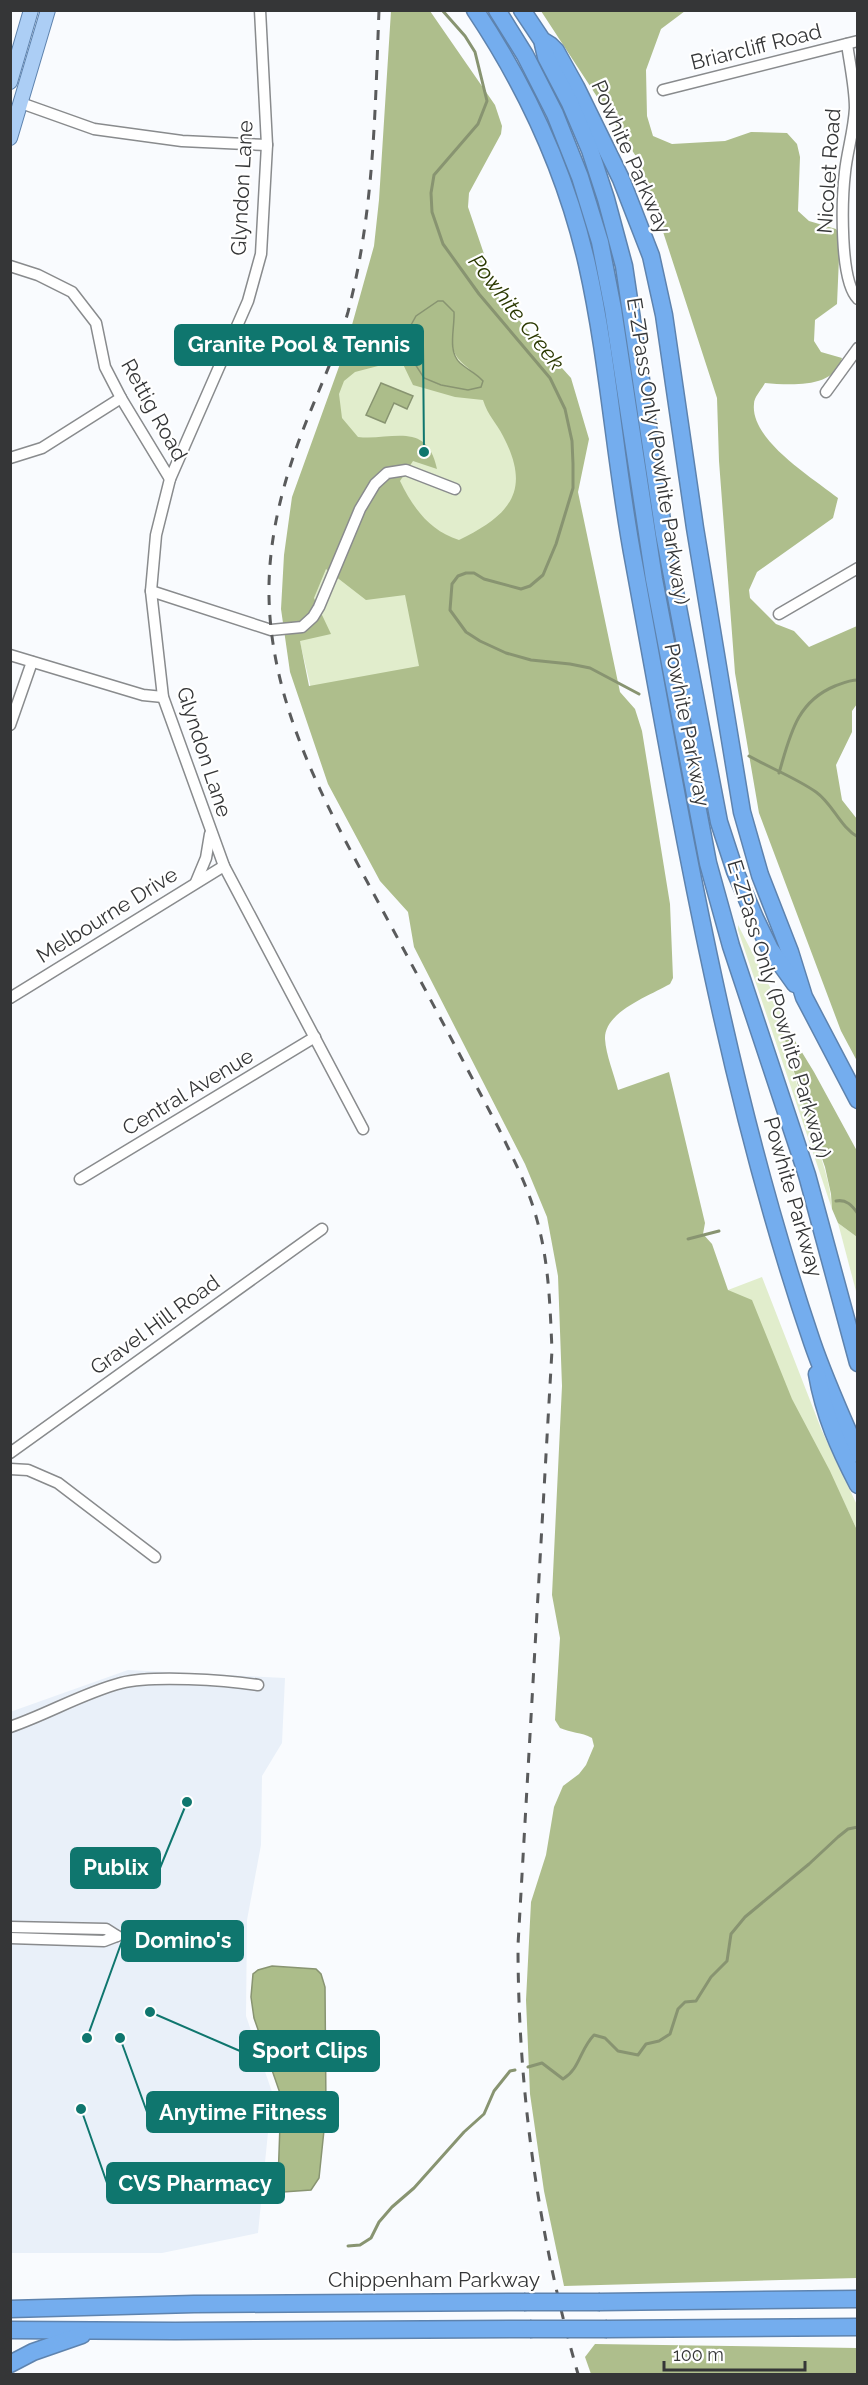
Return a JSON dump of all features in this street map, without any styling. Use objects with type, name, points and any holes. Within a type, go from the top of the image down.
[{"type":"highway","name":"Powhite Parkway","points":[[475,10],[508,62],[537,119],[570,201],[587,264],[628,534],[716,987],[751,1134],[776,1226],[813,1344],[858,1454]]},
{"type":"highway","name":"E-ZPass Only (Powhite Parkway)","points":[[497,10],[525,55],[555,114],[580,177],[600,243],[613,309],[652,568],[708,863],[726,930],[807,1175],[858,1364]]},
{"type":"highway","name":"Powhite Parkway","points":[[522,10],[542,40],[556,51],[576,87],[621,179],[651,256],[664,315],[695,528],[742,812],[760,875],[790,952],[804,997],[858,1100]]},
{"type":"highway","name":"E-ZPass Only (Powhite Parkway)","points":[[542,40],[546,57],[570,103],[590,150],[622,258],[664,534],[719,822],[735,871],[770,949],[804,997]]},
{"type":"highway","points":[[813,1344],[822,1404],[832,1431],[858,1485]]},
{"type":"highway","points":[[10,2297],[21,2298],[49,2308]]},
{"type":"highway","name":"Chippenham Parkway","points":[[10,2308],[194,2304],[858,2299]]},
{"type":"highway","points":[[10,2330],[858,2327]]},
{"type":"highway","points":[[10,2364],[33,2352],[96,2331]]},
{"type":"main road","points":[[10,82],[31,10]]},
{"type":"main road","points":[[10,138],[48,10]]},
{"type":"street","name":"Glyndon Lane","points":[[260,10],[267,146],[261,254],[248,301],[170,479],[156,535],[150,591],[163,697],[210,832],[224,866],[363,1129]]},
{"type":"street","name":"Briarcliff Road","points":[[663,90],[852,43]]},
{"type":"street","name":"Nicolet Road","points":[[852,43],[855,108],[844,175],[843,235],[845,262],[853,294],[858,299]]},
{"type":"street","points":[[21,103],[94,129],[182,141],[267,146]]},
{"type":"street","points":[[844,175],[858,174]]},
{"type":"street","name":"Rettig Road","points":[[10,266],[38,275],[72,292],[96,323],[105,367],[170,479]]},
{"type":"street","points":[[826,392],[858,348]]},
{"type":"street","points":[[10,458],[42,448],[121,398]]},
{"type":"street","points":[[150,591],[271,630],[302,627],[313,617],[319,607],[360,509],[375,484],[387,473],[406,470],[455,489]]},
{"type":"street","points":[[779,614],[858,568]]},
{"type":"street","points":[[10,655],[143,695],[163,697]]},
{"type":"street","points":[[10,725],[32,662]]},
{"type":"street","points":[[196,883],[206,858],[210,832]]},
{"type":"street","name":"Melbourne Drive","points":[[10,998],[224,866]]},
{"type":"street","name":"Central Avenue","points":[[80,1179],[315,1037]]},
{"type":"street","name":"Gravel Hill Road","points":[[10,1452],[322,1228]]},
{"type":"street","points":[[10,1469],[28,1470],[58,1483],[155,1557]]},
{"type":"street","points":[[10,1727],[94,1692],[135,1680],[240,1682],[258,1685]]},
{"type":"street","points":[[10,1927],[106,1929],[117,1936],[104,1941],[10,1938]]},
{"type":"shaded area","points":[[391,11],[430,11],[495,105],[502,126],[501,134],[469,193],[468,207],[499,298],[571,378],[589,439],[578,492],[620,692],[635,709],[642,731],[670,904],[673,978],[670,984],[629,1006],[612,1021],[605,1039],[608,1058],[618,1090],[669,1072],[705,1223],[703,1234],[712,1244],[728,1290],[752,1300],[792,1399],[830,1471],[857,1530],[857,2278],[564,2286],[544,2191],[530,2094],[526,2000],[531,1902],[546,1855],[554,1807],[563,1786],[579,1774],[586,1765],[594,1746],[592,1738],[560,1728],[555,1720],[560,1638],[552,1595],[562,1386],[558,1276],[547,1217],[525,1164],[414,947],[408,912],[380,881],[328,784],[290,672],[281,609],[284,555],[292,497],[345,350],[374,246]],"holes":[[[416,316],[454,321],[452,341],[455,354],[478,376],[455,385],[444,386],[429,379],[421,372],[410,357],[405,342],[407,331]],[[401,360],[413,385],[455,397],[483,400],[512,455],[516,472],[511,499],[503,511],[477,531],[459,540],[439,531],[431,524],[417,509],[400,481],[413,461],[437,469],[432,454],[425,444],[416,438],[406,436],[358,437],[342,418],[339,394],[344,381],[355,372]],[[326,569],[366,600],[405,595],[419,666],[309,686],[300,641],[331,634],[314,598]]]},
{"type":"shaded area","points":[[541,11],[685,11],[661,29],[646,70],[647,116],[653,136],[672,144],[725,141],[751,132],[787,133],[797,144],[800,157],[798,211],[809,221],[836,229],[840,235],[837,304],[815,320],[814,341],[821,352],[842,358],[838,368],[821,380],[810,383],[765,383],[754,401],[755,418],[772,444],[799,469],[838,498],[833,518],[757,572],[749,590],[750,598],[776,624],[794,631],[809,647],[857,626],[857,704],[852,711],[852,732],[836,765],[842,800],[857,819],[857,1061],[841,1031],[759,813],[735,673],[719,461],[717,398],[641,164]]},
{"type":"shaded area","points":[[446,290],[534,494],[435,672],[313,697],[290,600],[298,514],[372,294]]},
{"type":"shaded area","points":[[438,301],[443,301],[454,312],[452,339],[456,358],[483,381],[481,387],[468,390],[441,385],[424,378],[413,361],[405,344],[406,334],[416,316]]},
{"type":"shaded area","points":[[381,383],[413,396],[407,409],[394,403],[385,423],[366,415]]},
{"type":"shaded area","points":[[738,925],[792,1036],[787,1035],[785,1040],[802,1102],[825,1171],[832,1209],[738,930]]},
{"type":"shaded area","points":[[787,1035],[792,1036],[814,1072],[857,1151],[857,1237],[838,1223],[832,1209],[825,1167],[805,1110],[785,1040]]},
{"type":"shaded area","points":[[838,1223],[857,1237],[857,1295]]},
{"type":"shaded area","points":[[762,1277],[822,1431],[857,1505],[857,1530],[812,1438],[728,1290]]},
{"type":"shaded area","points":[[128,1670],[285,1678],[282,1743],[262,1776],[261,1845],[247,1920],[246,2016],[272,2092],[258,2233],[162,2253],[11,2253],[10,1712]]},
{"type":"shaded area","points":[[272,1966],[316,1969],[321,1974],[325,1987],[326,2111],[319,2178],[311,2190],[283,2192],[278,2182],[281,2096],[254,2018],[251,1997],[253,1974]]},
{"type":"shaded area","points":[[595,2344],[857,2348],[857,2374],[591,2374],[585,2357]]},
{"type":"waterway","name":"Powhite Creek","points":[[442,10],[465,36],[475,52],[487,101],[478,124],[434,175],[431,193],[432,212],[443,244],[479,294],[550,378],[565,409],[572,441],[573,464],[573,488],[556,544],[543,575],[530,586],[521,589],[484,579],[474,573],[458,576],[452,584],[450,610],[466,632],[506,653],[531,660],[590,668],[639,694]]},
{"type":"waterway","points":[[779,773],[791,733],[811,701],[835,686],[858,680]]},
{"type":"waterway","name":"Powhite Creek","points":[[749,756],[816,792],[846,827],[858,837]]},
{"type":"waterway","points":[[836,1201],[849,1203],[858,1214]]},
{"type":"waterway","points":[[688,1239],[719,1231]]},
{"type":"waterway","points":[[528,2067],[542,2063],[563,2079],[573,2070],[594,2035],[605,2038],[618,2051],[638,2055],[646,2044],[659,2041],[670,2034],[678,2009],[685,2002],[696,2001],[711,1977],[727,1961],[731,1934],[745,1917],[848,1829],[858,1827]]},
{"type":"waterway","points":[[348,2246],[360,2245],[371,2238],[379,2222],[392,2207],[414,2188],[464,2132],[484,2114],[494,2091],[510,2071],[515,2070]]},
{"type":"railway","points":[[379,10],[372,162],[357,275],[343,329],[297,446],[281,497],[270,567],[271,629],[290,715],[323,796],[510,1151],[534,1208],[544,1252],[552,1350],[518,1945],[519,2000],[526,2108],[541,2215],[578,2374]]},
{"type":"place","name":"Granite Pool & Tennis","points":[[424,452]]},
{"type":"place","name":"Publix","points":[[187,1802]]},
{"type":"place","name":"Sport Clips","points":[[150,2012]]},
{"type":"place","name":"Domino's","points":[[87,2038]]},
{"type":"place","name":"Anytime Fitness","points":[[120,2038]]},
{"type":"place","name":"CVS Pharmacy","points":[[81,2109]]}]
